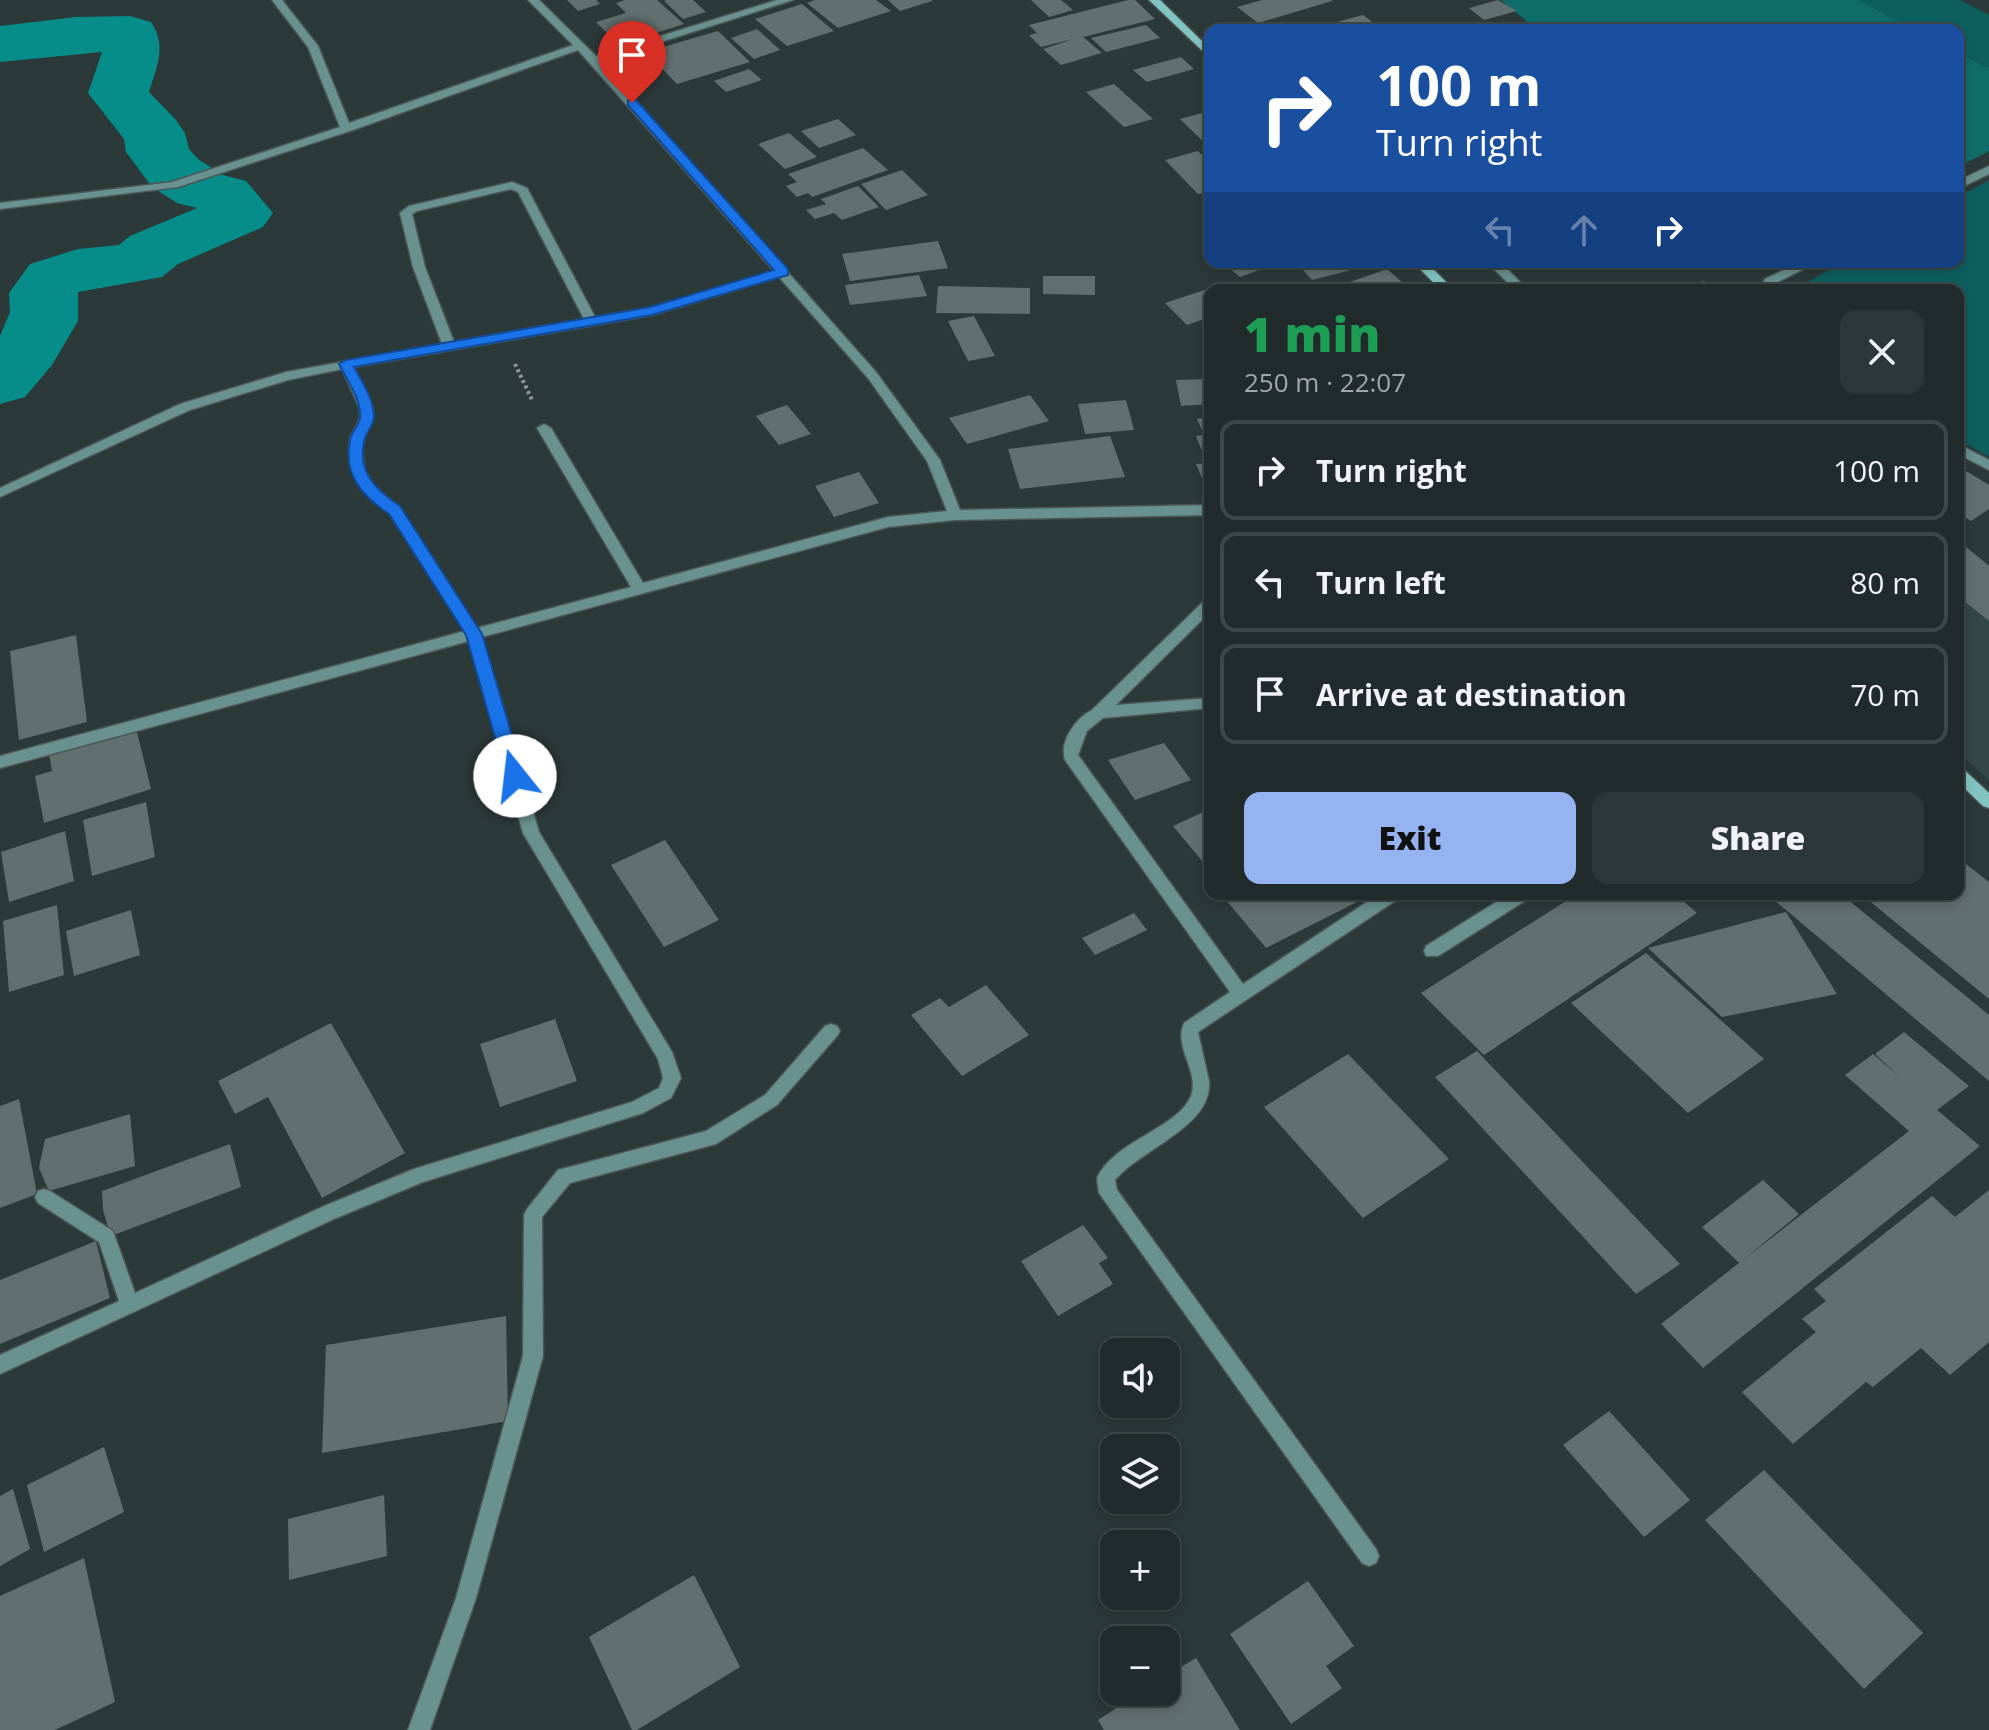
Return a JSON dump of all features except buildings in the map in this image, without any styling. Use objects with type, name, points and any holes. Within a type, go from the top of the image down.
[{"type":"main road","points":[[1154,0],[1204,49]]},
{"type":"main road","points":[[1425,268],[1442,284]]},
{"type":"main road","points":[[1964,779],[1989,802]]},
{"type":"street","points":[[277,0],[313,46],[346,129]]},
{"type":"street","points":[[533,0],[594,60],[872,375],[933,460],[955,515]]},
{"type":"street","points":[[594,60],[788,0]]},
{"type":"street","points":[[0,206],[174,185],[346,129],[471,82],[581,46]]},
{"type":"street","points":[[1964,183],[1989,169]]},
{"type":"street","points":[[449,346],[419,267],[406,213],[413,208],[512,185],[523,190],[592,323]]},
{"type":"street","points":[[1499,268],[1516,284]]},
{"type":"street","points":[[1768,284],[1798,268]]},
{"type":"street","points":[[0,493],[185,407],[286,376],[652,311],[783,272]]},
{"type":"street","points":[[0,1365],[328,1213],[420,1175],[637,1108],[665,1093],[672,1078],[666,1057],[531,833],[474,634],[394,510],[376,498],[362,482],[356,462],[358,437],[368,420],[366,404],[346,364]]},
{"type":"street","points":[[544,428],[639,589]]},
{"type":"street","points":[[1964,451],[1989,466]]},
{"type":"street","points":[[0,762],[888,522],[955,515],[1204,510]]},
{"type":"street","points":[[1204,610],[1080,729],[1072,742],[1070,756],[1240,993]]},
{"type":"street","points":[[1097,714],[1204,704]]},
{"type":"street","points":[[1369,1556],[1108,1193],[1106,1178],[1124,1158],[1192,1110],[1202,1092],[1198,1065],[1188,1043],[1190,1028],[1383,900]]},
{"type":"street","points":[[1432,951],[1513,900]]},
{"type":"street","points":[[419,1730],[466,1598],[533,1356],[533,1215],[564,1176],[710,1138],[771,1100],[831,1031]]},
{"type":"street","points":[[44,1197],[106,1237],[130,1305]]},
{"type":"path","points":[[503,337],[544,428]]},
{"type":"shaded area","points":[[1501,0],[1858,0],[1904,24],[1530,24]]},
{"type":"shaded area","points":[[1858,0],[1960,0],[1989,15],[1989,69],[1964,55],[1964,24],[1904,24]]},
{"type":"shaded area","points":[[1964,55],[1989,69],[1989,151],[1964,164]]},
{"type":"shaded area","points":[[1989,180],[1989,457],[1964,442],[1964,284],[1804,284],[1832,268],[1964,268],[1964,194]]},
{"type":"shaded area","points":[[1964,548],[1989,565],[1989,780],[1964,757]]},
{"type":"waterway","points":[[0,44],[76,35],[130,34],[132,51],[118,93],[137,118],[154,133],[158,152],[175,173],[200,189],[223,195],[240,213],[154,250],[138,263],[78,269],[54,278],[43,293],[45,310],[39,330],[0,381]]},
{"type":"route","points":[[515,776],[474,634],[394,510],[376,498],[362,482],[356,462],[358,437],[368,420],[366,404],[346,364],[652,311],[783,272],[632,103]]}]
